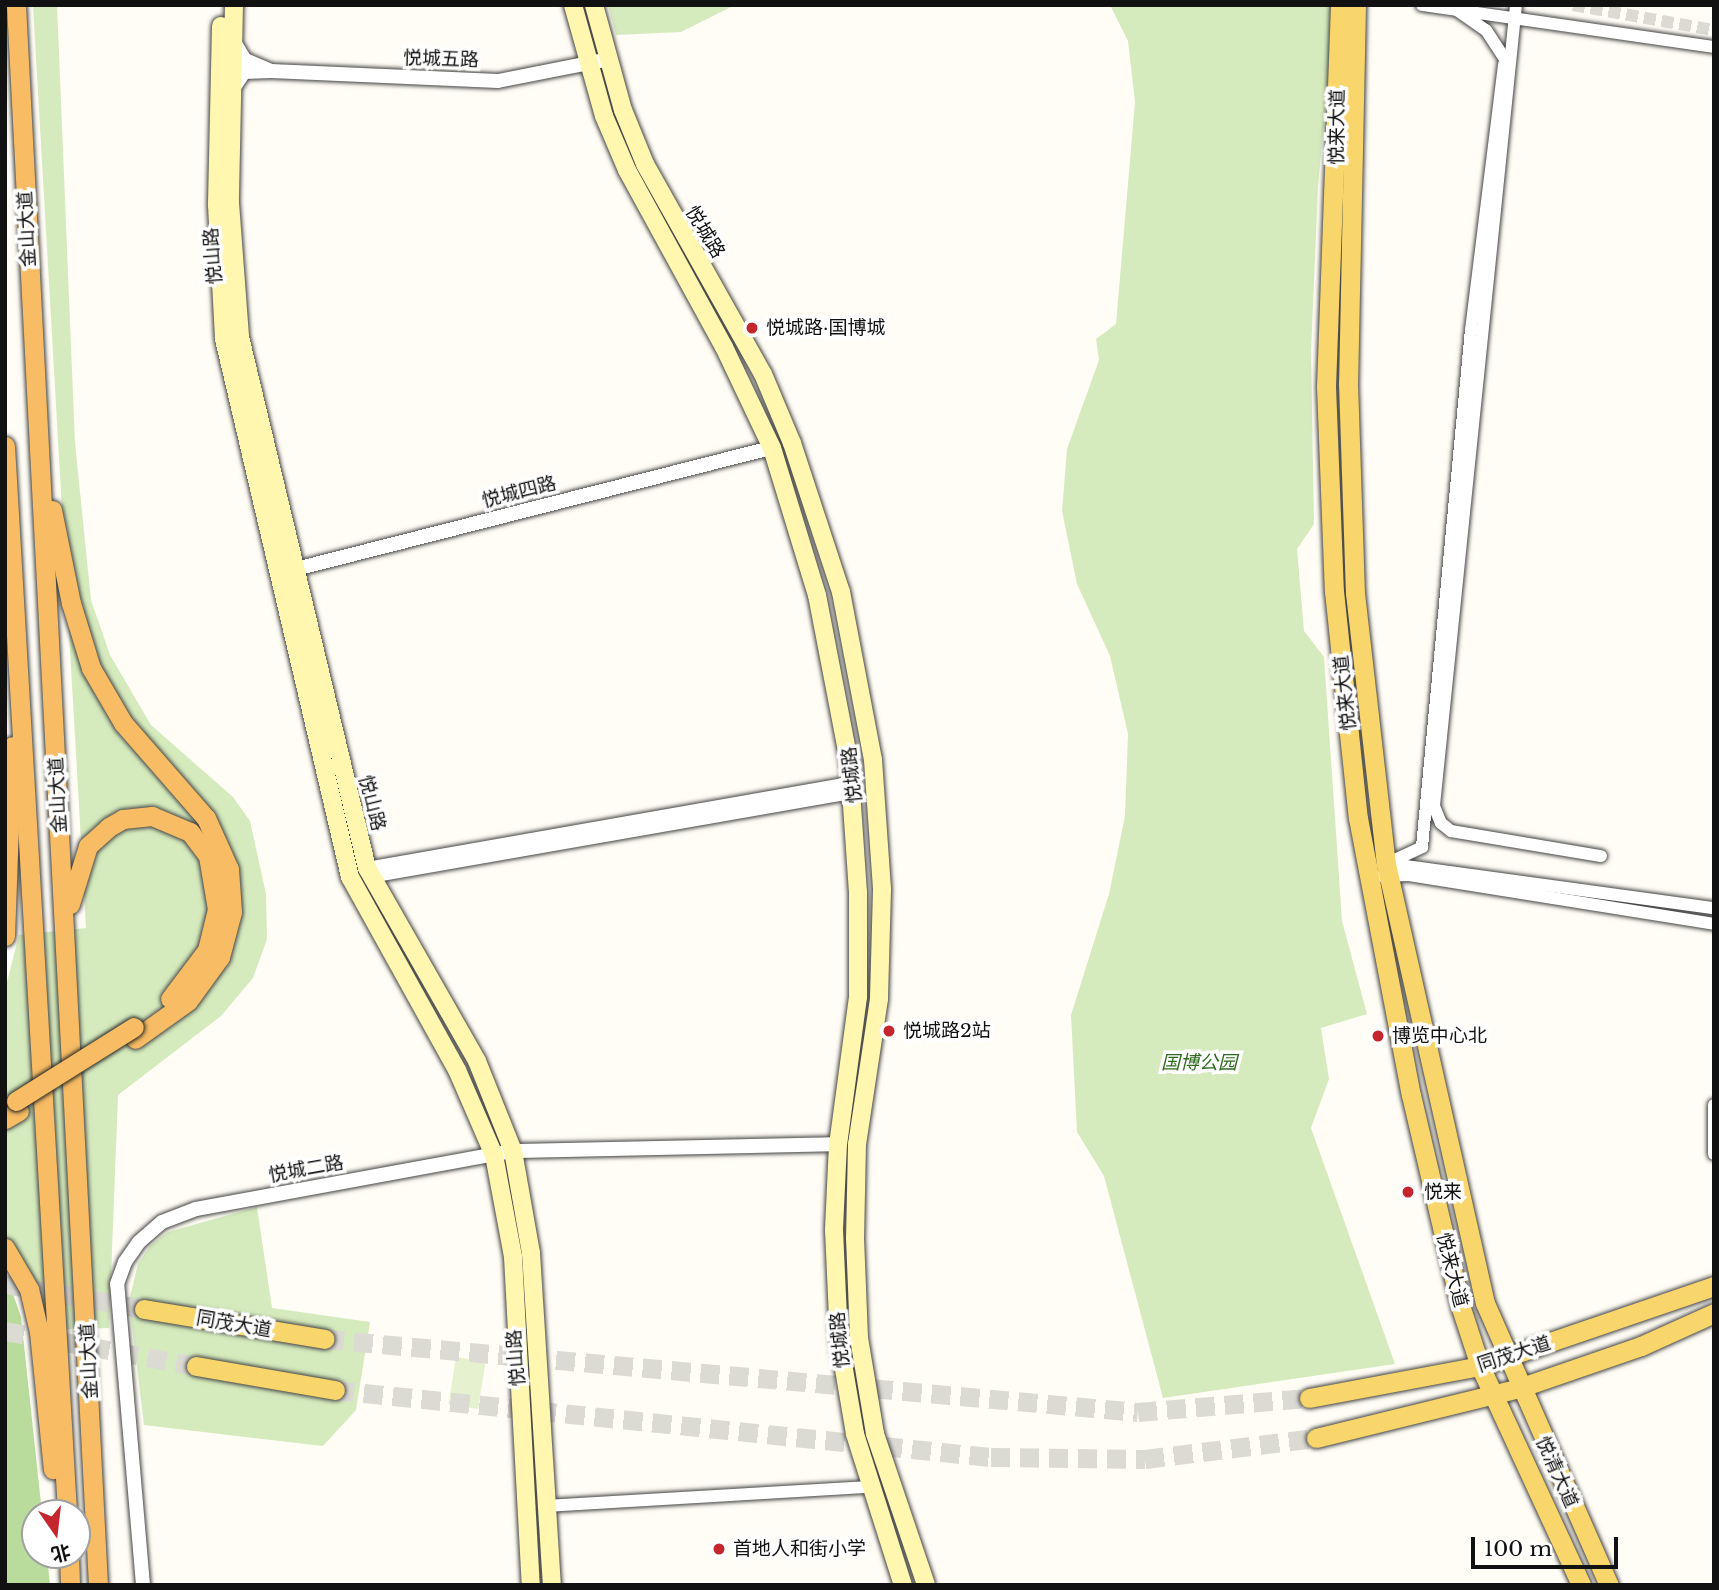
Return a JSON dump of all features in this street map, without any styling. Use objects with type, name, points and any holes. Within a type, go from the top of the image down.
[{"type":"highway","name":"金山大道","points":[[16,5],[99,1585]]},
{"type":"highway","name":"金山大道","points":[[5,446],[66,1499]]},
{"type":"highway","points":[[11,1110],[188,1000],[220,957],[232,912],[229,869],[206,818],[123,723],[91,668],[71,603],[40,449]]},
{"type":"highway","points":[[5,936],[16,626]]},
{"type":"highway","points":[[65,926],[84,856],[109,827],[123,819],[152,816],[178,824],[199,841],[217,890],[207,950],[179,991],[135,1033]]},
{"type":"highway","points":[[5,1248],[29,1289],[39,1332],[57,1499]]},
{"type":"main road","name":"悦山路","points":[[222,5],[217,205],[224,339],[284,572],[369,873],[477,1061],[513,1151],[531,1253],[552,1585]]},
{"type":"main road","name":"悦山路","points":[[234,5],[230,203],[240,337],[284,572],[351,877],[457,1070],[494,1155],[513,1257],[531,1585]]},
{"type":"main road","name":"悦城路","points":[[573,5],[588,64],[626,170],[724,347],[772,447],[817,595],[851,788],[858,892],[858,997],[838,1144],[834,1230],[839,1340],[855,1434],[903,1585]]},
{"type":"main road","name":"悦城路","points":[[594,5],[607,60],[645,164],[763,374],[792,443],[841,592],[873,760],[882,890],[879,999],[858,1144],[855,1238],[859,1338],[874,1434],[926,1585]]},
{"type":"main road","name":"悦来大道","points":[[1340,5],[1326,387],[1334,591],[1366,873],[1440,1221],[1480,1366]]},
{"type":"main road","name":"悦来大道","points":[[1356,5],[1349,383],[1355,593],[1387,871],[1485,1303],[1506,1358]]},
{"type":"main road","name":"同茂大道","points":[[1309,1398],[1480,1366],[1714,1286]]},
{"type":"main road","name":"同茂大道","points":[[144,1309],[325,1339]]},
{"type":"main road","name":"同茂大道","points":[[1316,1438],[1519,1388],[1641,1346],[1714,1313]]},
{"type":"main road","name":"悦清大道","points":[[1506,1358],[1609,1585]]},
{"type":"main road","points":[[196,1366],[335,1390]]},
{"type":"main road","name":"悦清大道","points":[[1480,1366],[1581,1585]]},
{"type":"street","points":[[1422,5],[1514,11],[1714,47]]},
{"type":"street","points":[[1453,8],[1486,30],[1505,59]]},
{"type":"street","points":[[1387,871],[1422,847],[1471,330],[1505,59],[1514,11]]},
{"type":"street","points":[[1514,11],[1434,806],[1441,823],[1451,831],[1601,856]]},
{"type":"street","points":[[233,38],[245,60],[271,71]]},
{"type":"street","name":"悦城五路","points":[[271,71],[498,81],[607,60]]},
{"type":"street","points":[[232,91],[244,72],[271,71]]},
{"type":"street","name":"悦城四路","points":[[284,572],[772,447]]},
{"type":"street","points":[[369,873],[851,788]]},
{"type":"street","points":[[1366,873],[1387,871],[1714,908]]},
{"type":"street","points":[[1387,871],[1714,924]]},
{"type":"street","points":[[1714,1105],[1714,1154]]},
{"type":"street","name":"悦城二路","points":[[144,1585],[117,1313],[117,1284],[124,1262],[139,1242],[162,1222],[197,1209],[513,1151],[838,1144]]},
{"type":"street","points":[[547,1507],[871,1487]]},
{"type":"green space","points":[[33,5],[57,5],[75,443],[91,600],[110,655],[151,725],[233,797],[250,821],[266,894],[267,939],[253,978],[221,1016],[118,1095],[109,1328],[47,1330],[5,1240],[5,990],[19,935],[86,928]]},
{"type":"green space","points":[[608,5],[735,5],[681,32],[616,35]]},
{"type":"green space","name":"国博公园","points":[[1110,5],[1335,5],[1318,186],[1311,352],[1314,524],[1297,549],[1304,631],[1324,657],[1342,921],[1367,1014],[1321,1028],[1329,1079],[1311,1128],[1395,1364],[1163,1398],[1104,1176],[1077,1132],[1071,1015],[1109,894],[1125,816],[1128,734],[1110,656],[1077,584],[1062,511],[1067,449],[1099,360],[1096,339],[1116,324],[1135,102],[1128,41]]},
{"type":"green space","points":[[257,1207],[272,1308],[370,1322],[356,1410],[323,1446],[144,1425],[129,1301],[138,1264],[150,1246],[168,1232]]},
{"type":"green space","points":[[5,1271],[21,1317],[40,1499],[21,1499],[21,1569],[48,1569],[50,1585],[5,1585]]},
{"type":"green space","points":[[456,1357],[486,1362],[478,1409],[448,1404]]},
{"type":"tunnel","points":[[1573,5],[1714,30]]},
{"type":"tunnel","points":[[5,1284],[144,1309]]},
{"type":"tunnel","points":[[5,1331],[196,1366]]},
{"type":"tunnel","points":[[325,1339],[1138,1412],[1309,1398]]},
{"type":"tunnel","points":[[335,1390],[991,1457],[1145,1459],[1316,1438]]},
{"type":"place","name":"悦城路·国博城","points":[[752,328]]},
{"type":"place","name":"悦城路2站","points":[[889,1031]]},
{"type":"place","name":"博览中心北","points":[[1378,1036]]},
{"type":"place","name":"悦来","points":[[1408,1192]]},
{"type":"place","name":"首地人和街小学","points":[[719,1549]]}]
